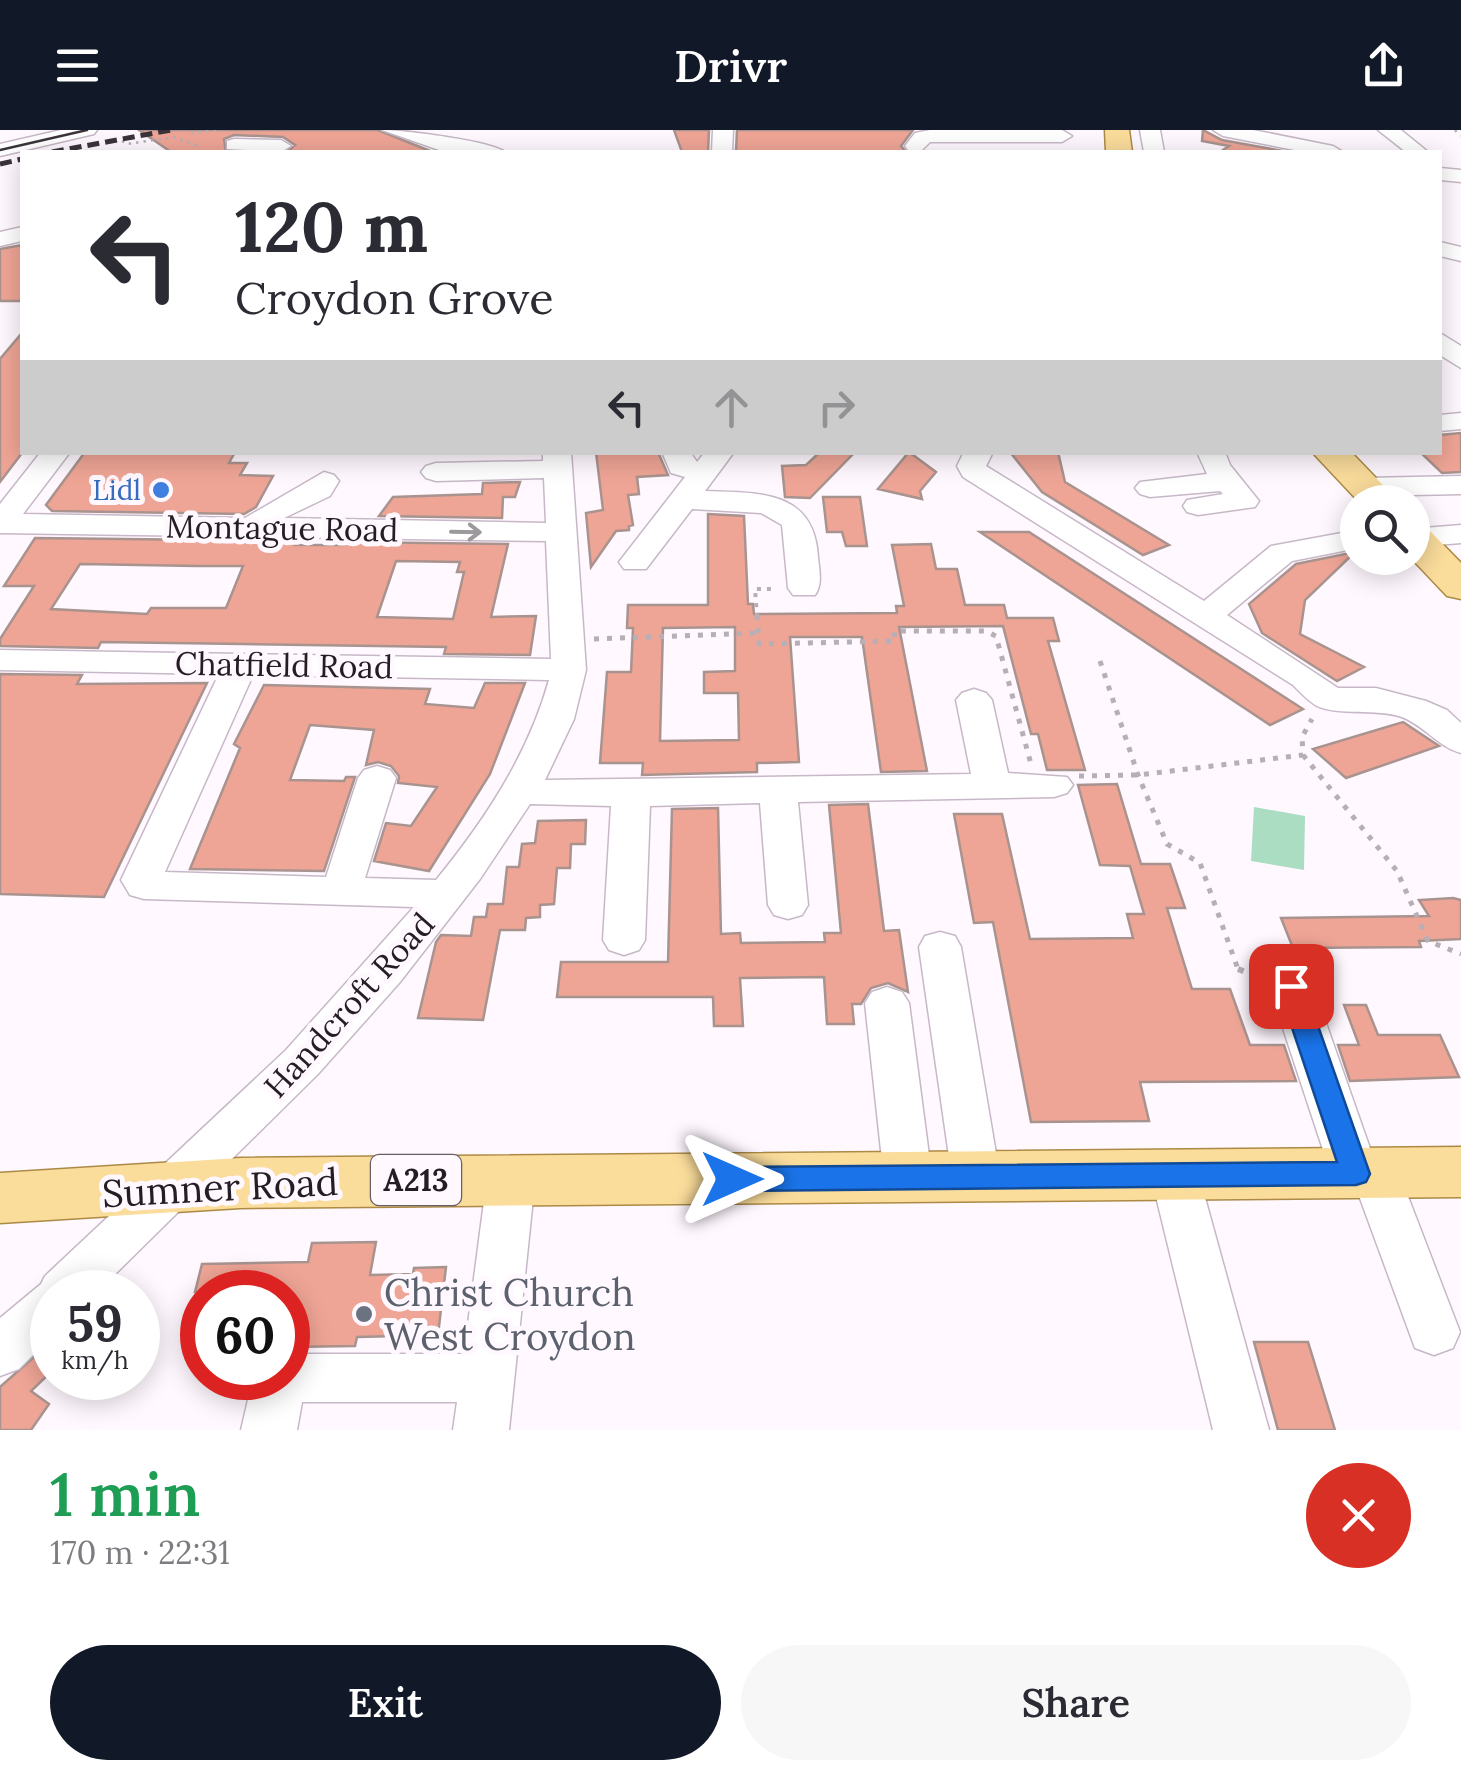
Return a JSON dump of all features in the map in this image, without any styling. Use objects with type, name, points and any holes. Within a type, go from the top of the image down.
[{"type":"main road","points":[[1333,455],[1362,485]]},
{"type":"main road","points":[[1430,554],[1461,587]]},
{"type":"main road","name":"Sumner Road","points":[[0,1198],[240,1183],[1461,1172]]},
{"type":"street","points":[[0,148],[77,130]]},
{"type":"street","points":[[392,130],[489,145]]},
{"type":"street","points":[[1222,130],[1322,150]]},
{"type":"street","points":[[1388,130],[1415,150]]},
{"type":"street","points":[[915,146],[922,137],[930,136],[1061,140]]},
{"type":"street","points":[[234,146],[284,143]]},
{"type":"street","points":[[1442,343],[1461,360]]},
{"type":"street","points":[[2,519],[54,455]]},
{"type":"street","points":[[677,455],[680,466],[712,462]]},
{"type":"street","points":[[976,455],[971,466],[973,471],[1305,678],[1329,698],[1376,700],[1413,709],[1434,718],[1461,742]]},
{"type":"street","points":[[1198,506],[1244,501],[1211,455]]},
{"type":"street","points":[[436,472],[558,460],[569,656]]},
{"type":"street","points":[[635,562],[712,462]]},
{"type":"street","points":[[747,470],[749,502]]},
{"type":"street","points":[[254,527],[261,518],[320,490],[324,481]]},
{"type":"street","points":[[1150,488],[1228,481]]},
{"type":"street","points":[[1430,488],[1461,485]]},
{"type":"street","points":[[636,511],[749,502],[773,506],[795,519],[804,588]]},
{"type":"street","points":[[1461,516],[1454,516],[1461,524]]},
{"type":"street","name":"Montague Road","points":[[2,519],[562,532]]},
{"type":"street","points":[[1430,536],[1461,534]]},
{"type":"street","points":[[1206,616],[1282,553],[1340,542]]},
{"type":"street","name":"Chatfield Road","points":[[0,660],[240,664],[569,656]]},
{"type":"street","name":"Handcroft Road","points":[[86,1270],[325,1036],[448,894],[520,792],[551,731],[569,656]]},
{"type":"street","points":[[240,664],[141,880],[151,888],[448,894]]},
{"type":"street","points":[[974,700],[991,780]]},
{"type":"street","points":[[341,891],[377,778]]},
{"type":"street","points":[[520,792],[778,792],[991,780],[1054,785]]},
{"type":"street","points":[[778,792],[788,905]]},
{"type":"street","points":[[624,940],[631,794]]},
{"type":"street","points":[[940,947],[976,1177]]},
{"type":"street","points":[[1291,986],[1365,1173],[1434,1332]]},
{"type":"street","points":[[887,1003],[908,1178]]},
{"type":"street","points":[[1175,1176],[1242,1430]]},
{"type":"street","points":[[480,1430],[511,1179]]},
{"type":"street","points":[[0,1352],[30,1324]]},
{"type":"street","points":[[269,1430],[280,1378],[487,1378]]},
{"type":"path","points":[[191,133],[218,130]]},
{"type":"path","points":[[1456,130],[1460,136]]},
{"type":"path","points":[[122,140],[126,144],[170,136],[187,138],[200,147]]},
{"type":"path","points":[[804,588],[755,589],[759,644],[895,642],[894,631],[991,632],[998,639],[1033,774],[991,780]]},
{"type":"path","points":[[569,656],[666,634],[758,633]]},
{"type":"path","points":[[1100,661],[1138,775],[1167,844],[1200,863],[1239,972],[1291,986]]},
{"type":"path","points":[[1329,698],[1302,737],[1303,755],[1397,872],[1428,941],[1461,954]]},
{"type":"path","points":[[1054,785],[1067,776],[1138,775],[1303,755]]},
{"type":"green space","points":[[1254,807],[1305,816],[1304,870],[1251,861]]},
{"type":"building","points":[[139,130],[378,130],[428,150],[289,150],[295,145],[283,137],[234,135],[224,139],[226,150],[168,150]]},
{"type":"building","points":[[674,130],[709,130],[708,150],[681,150]]},
{"type":"building","points":[[737,130],[913,130],[901,146],[904,150],[736,150]]},
{"type":"building","points":[[1203,130],[1222,140],[1277,150],[1223,150],[1229,146],[1202,141]]},
{"type":"building","points":[[20,245],[20,301],[0,301],[0,249]]},
{"type":"building","points":[[20,335],[20,455],[0,482],[0,359]]},
{"type":"building","points":[[1461,433],[1461,472],[1442,473],[1423,455],[1442,455],[1442,435]]},
{"type":"building","name":"Lidl","points":[[83,455],[233,455],[229,463],[247,463],[240,475],[273,476],[256,507],[244,514],[52,511],[46,505]]},
{"type":"building","points":[[596,455],[659,455],[668,475],[637,477],[639,494],[628,495],[633,525],[629,530],[616,531],[591,567],[586,513],[603,510]]},
{"type":"building","points":[[817,455],[852,455],[810,498],[785,497],[782,466],[806,465]]},
{"type":"building","points":[[906,455],[913,455],[936,472],[920,491],[922,499],[878,489]]},
{"type":"building","points":[[1012,455],[1059,455],[1065,482],[1169,545],[1143,555],[1042,492]]},
{"type":"building","points":[[520,482],[515,497],[503,497],[502,518],[379,516],[393,497],[482,494],[483,483]]},
{"type":"building","points":[[823,497],[860,497],[867,546],[846,546],[842,532],[827,532]]},
{"type":"building","points":[[708,514],[744,516],[748,604],[753,604],[754,614],[897,613],[896,606],[904,606],[892,545],[931,544],[936,569],[957,569],[965,605],[1004,605],[1007,618],[1053,618],[1059,641],[1048,641],[1085,770],[1047,770],[1038,734],[1031,734],[1003,626],[899,627],[927,771],[881,772],[862,637],[790,637],[799,762],[757,763],[757,772],[642,775],[643,763],[600,763],[607,672],[631,672],[633,628],[627,628],[628,605],[708,605]],"holes":[[[735,627],[735,671],[704,672],[704,693],[738,693],[739,740],[660,741],[663,628]]]},
{"type":"building","points":[[980,532],[1029,532],[1303,709],[1270,725]]},
{"type":"building","points":[[35,538],[297,541],[295,545],[508,544],[491,617],[536,616],[530,655],[444,654],[446,647],[101,642],[98,648],[0,646],[0,639],[34,586],[4,586]],"holes":[[[396,561],[460,562],[457,572],[464,572],[453,619],[377,617]],[[80,564],[196,566],[243,566],[226,608],[151,608],[147,614],[51,609]]]},
{"type":"building","points":[[1340,555],[1340,566],[1305,600],[1300,634],[1364,667],[1337,681],[1262,633],[1249,604],[1296,564]]},
{"type":"building","points":[[0,674],[82,675],[77,684],[207,683],[104,897],[0,894]]},
{"type":"building","points":[[485,683],[525,683],[490,774],[429,871],[374,861],[386,823],[411,826],[437,787],[398,783],[399,776],[391,766],[378,762],[366,765],[374,730],[310,725],[290,780],[344,781],[346,777],[355,777],[324,871],[190,869],[240,748],[234,744],[264,685],[430,689],[425,704],[474,708]]},
{"type":"building","points":[[1403,722],[1439,746],[1346,778],[1313,749]]},
{"type":"building","points":[[1117,784],[1141,864],[1170,864],[1185,908],[1167,908],[1192,989],[1230,989],[1250,1045],[1284,1045],[1296,1081],[1140,1082],[1149,1121],[1031,1122],[993,922],[974,923],[954,814],[1002,814],[1030,939],[1133,938],[1127,914],[1144,914],[1130,866],[1100,865],[1078,785]]},
{"type":"building","points":[[868,804],[884,931],[899,930],[908,992],[888,983],[871,988],[861,1004],[852,1004],[854,1024],[827,1024],[824,977],[740,978],[743,1026],[714,1026],[713,997],[557,997],[561,962],[668,962],[672,809],[718,808],[721,934],[740,933],[741,943],[825,942],[824,933],[841,933],[829,805]]},
{"type":"building","points":[[586,820],[585,844],[571,844],[570,868],[557,868],[554,904],[540,905],[540,917],[526,918],[525,930],[500,930],[483,1020],[418,1018],[441,935],[471,936],[474,917],[486,917],[488,904],[503,904],[507,867],[519,867],[522,844],[535,843],[538,821]]},
{"type":"building","points":[[1419,900],[1461,900],[1461,939],[1419,941],[1421,947],[1293,948],[1281,918],[1429,916]]},
{"type":"building","points":[[1344,1005],[1366,1005],[1378,1035],[1440,1035],[1459,1077],[1350,1081],[1338,1045],[1359,1045]]},
{"type":"building","name":"Christ Church West Croydon","points":[[376,1242],[370,1275],[413,1274],[414,1268],[446,1267],[438,1335],[357,1337],[355,1346],[310,1347],[310,1270],[200,1270],[202,1264],[308,1262],[312,1243]]},
{"type":"building","points":[[1254,1342],[1308,1342],[1335,1430],[1278,1430]]},
{"type":"building","points":[[30,1360],[30,1400],[49,1404],[31,1430],[0,1430],[0,1387]]},
{"type":"tram line","points":[[0,150],[87,130]]},
{"type":"railway","points":[[63,150],[171,130]]},
{"type":"railway","points":[[0,164],[20,159]]},
{"type":"place","name":"Lidl","points":[[161,490]]},
{"type":"place","name":"Christ Church West Croydon","points":[[364,1314]]},
{"type":"route","points":[[732,1179],[1356,1174],[1291,986]]}]
